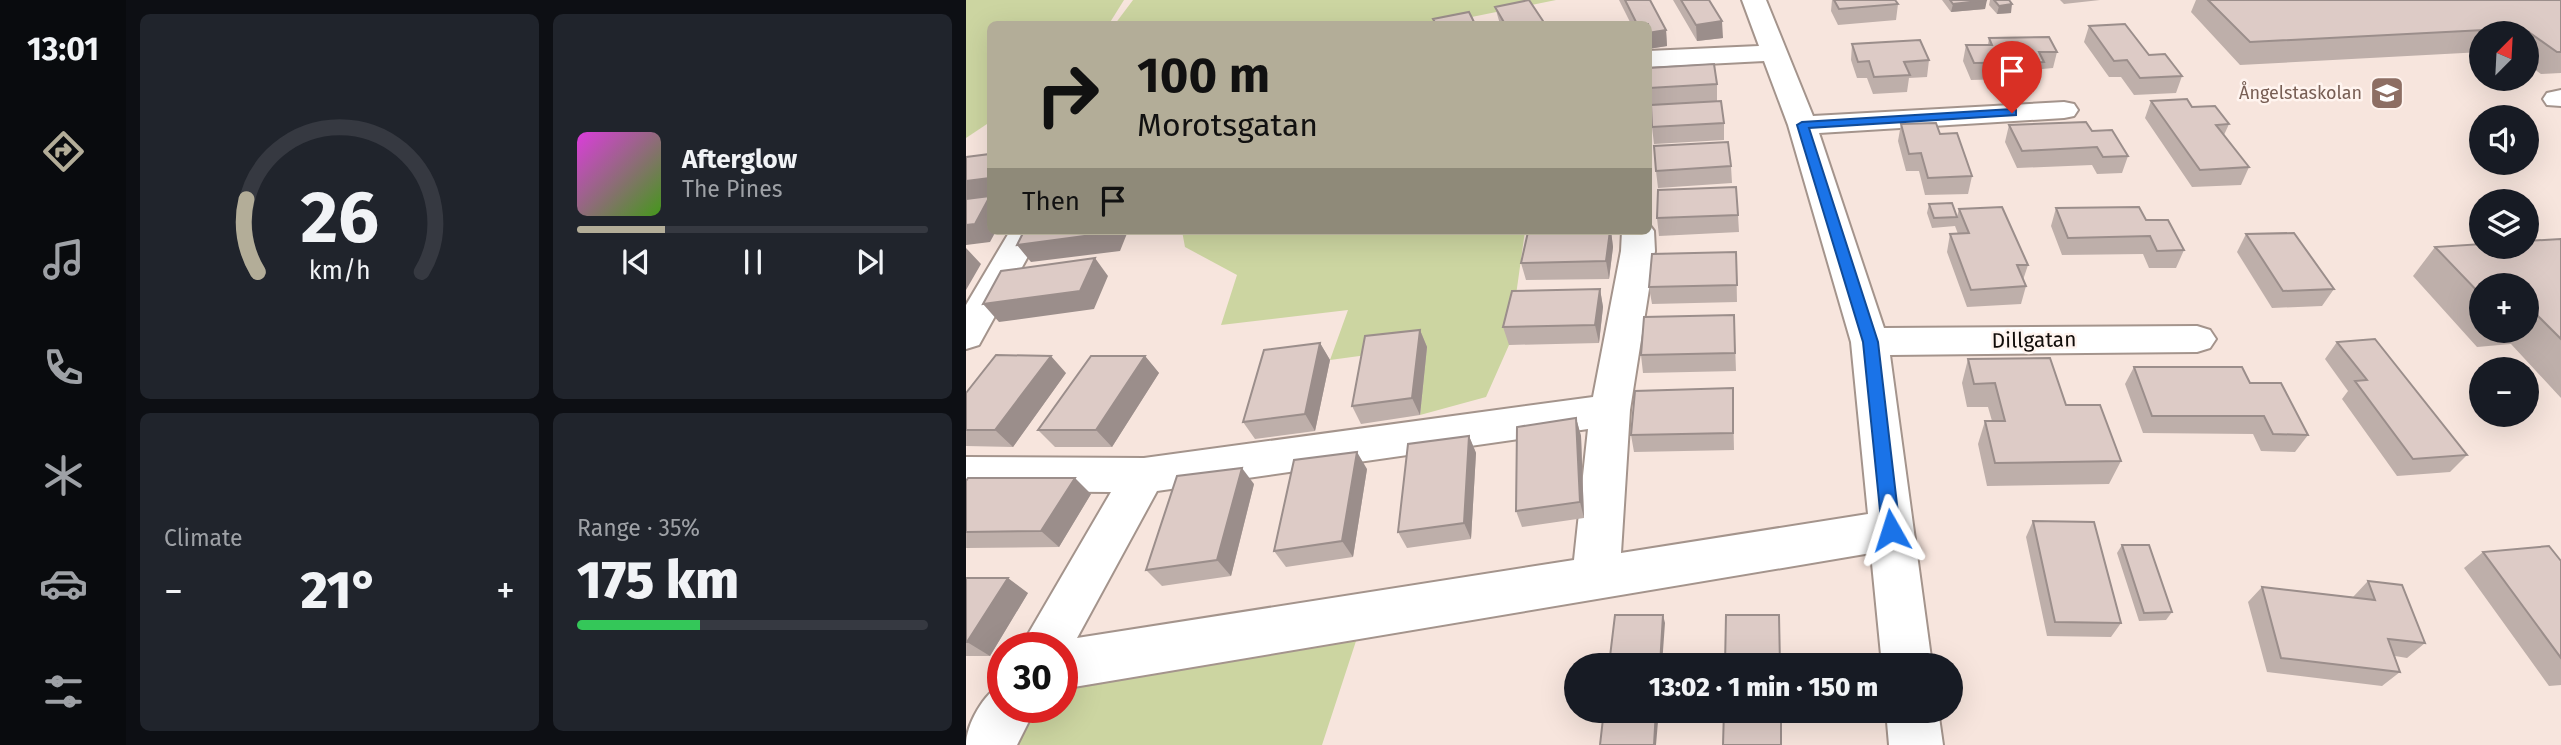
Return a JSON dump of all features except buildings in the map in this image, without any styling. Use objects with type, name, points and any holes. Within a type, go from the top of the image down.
[{"type":"street","points":[[1754,0],[1802,125],[1870,342],[1906,653]]},
{"type":"street","points":[[1652,60],[1776,53]]},
{"type":"street","points":[[1802,125],[2064,110]]},
{"type":"street","points":[[966,336],[1024,235]]},
{"type":"street","points":[[1596,576],[1610,410],[1638,251],[1638,235]]},
{"type":"street","name":"Dillgatan","points":[[1870,342],[2197,339]]},
{"type":"street","points":[[966,474],[1144,475],[1610,410]]},
{"type":"street","points":[[1054,632],[1144,475]]},
{"type":"street","points":[[1078,661],[1891,530]]},
{"type":"street","points":[[988,745],[1001,723]]},
{"type":"street","points":[[1913,723],[1916,745]]},
{"type":"green space","points":[[966,0],[1124,0],[1111,21],[987,21],[987,124],[966,138]]},
{"type":"green space","points":[[1133,0],[1556,0],[1452,21],[1117,21]]},
{"type":"green space","points":[[1183,235],[1524,235],[1509,345],[1486,397],[1420,415],[1426,347],[1330,360],[1348,310],[1221,325],[1237,275],[1185,247]]},
{"type":"green space","points":[[1356,641],[1322,745],[988,745],[1001,723],[1078,723],[1078,666]]},
{"type":"place","name":"Ångelstaskolan","points":[[2387,93]]},
{"type":"route","points":[[1891,530],[1870,342],[1802,125],[2012,113]]}]
